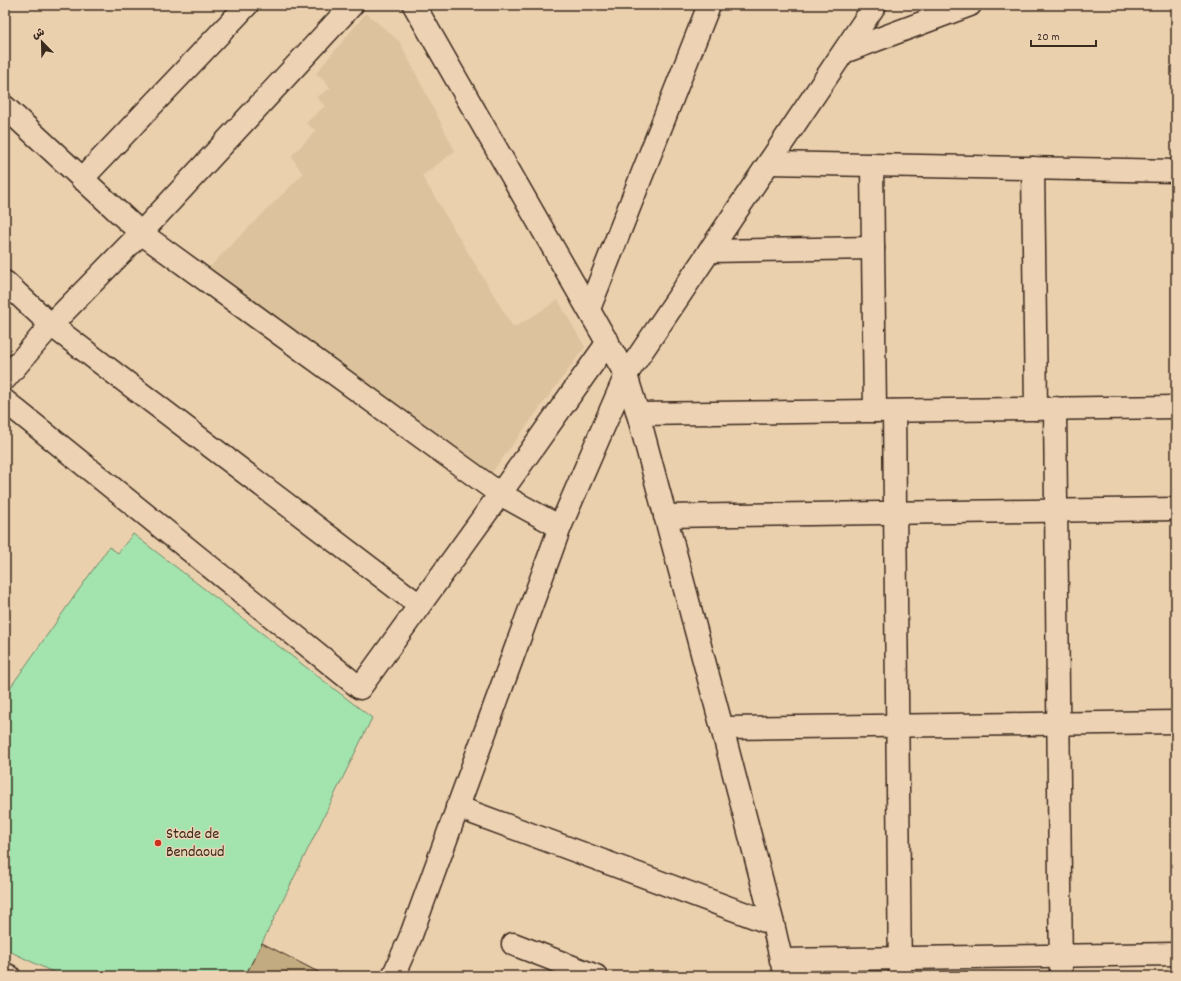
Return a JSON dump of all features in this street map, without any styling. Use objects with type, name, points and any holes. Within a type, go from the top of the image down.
[{"type":"street","points":[[82,179],[247,5]]},
{"type":"street","points":[[5,379],[51,325],[141,233],[352,5]]},
{"type":"street","points":[[414,5],[626,375],[638,414],[722,728],[783,968],[1061,966],[1176,954]]},
{"type":"street","points":[[589,309],[709,5]]},
{"type":"street","points":[[393,976],[410,938],[560,527],[626,375],[875,5]]},
{"type":"street","points":[[844,52],[970,5]]},
{"type":"street","points":[[5,107],[141,233],[500,494],[560,527]]},
{"type":"street","points":[[769,163],[1176,171]]},
{"type":"street","points":[[872,165],[873,248],[885,411],[895,512],[900,967]]},
{"type":"street","points":[[1033,168],[1045,409],[1056,510],[1061,966]]},
{"type":"street","points":[[709,251],[873,248]]},
{"type":"street","points":[[5,282],[51,325],[420,606]]},
{"type":"street","points":[[5,401],[360,688],[608,342]]},
{"type":"street","points":[[638,414],[1176,407]]},
{"type":"street","points":[[665,516],[1176,509]]},
{"type":"street","points":[[722,728],[1176,722]]},
{"type":"street","points":[[458,808],[773,924]]},
{"type":"street","points":[[513,944],[596,976]]},
{"type":"street","points":[[5,974],[9,976]]},
{"type":"shaded area","points":[[366,13],[400,42],[455,151],[422,176],[513,327],[522,323],[558,300],[585,347],[487,479],[205,272],[303,174],[291,156],[316,131],[306,123],[325,106],[316,97],[331,88],[316,73]]},
{"type":"green space","name":"Stade de Bendaoud","points":[[133,534],[372,718],[245,976],[61,976],[5,949],[5,695],[109,547],[118,553]]},
{"type":"building","points":[[262,943],[324,975],[245,976]]},
{"type":"place","name":"Stade de Bendaoud","points":[[158,843]]}]
